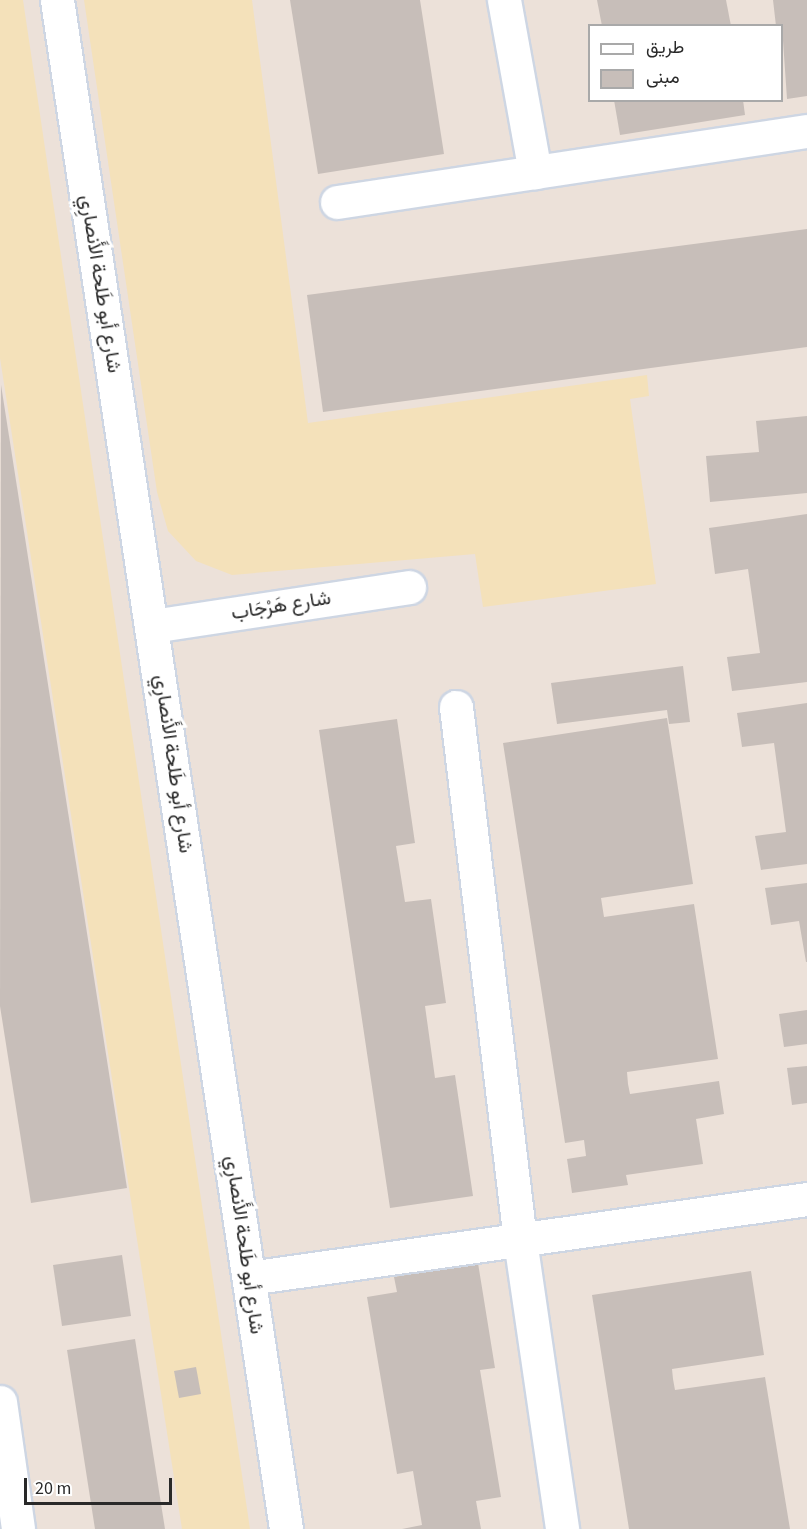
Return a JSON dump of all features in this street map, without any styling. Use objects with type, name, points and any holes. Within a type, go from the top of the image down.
[{"type":"street","name":"شارع أبو طَلحة الأَنصارِي","points":[[57,0],[286,1529]]},
{"type":"street","points":[[504,0],[535,172]]},
{"type":"street","points":[[337,201],[807,131]]},
{"type":"street","name":"شارع هَرْجَاب","points":[[152,626],[409,587]]},
{"type":"street","points":[[456,707],[520,1240],[562,1529]]},
{"type":"street","points":[[249,1278],[807,1199]]},
{"type":"street","points":[[0,1402],[18,1529]]},
{"type":"sand","points":[[0,0],[23,0],[250,1529],[182,1529],[0,358]]},
{"type":"sand","points":[[84,0],[252,0],[308,423],[647,375],[649,396],[630,399],[656,584],[483,607],[475,554],[232,575],[196,561],[168,531],[157,492]]},
{"type":"building","points":[[290,0],[420,0],[444,154],[318,174]]},
{"type":"building","points":[[597,0],[726,0],[731,24],[602,24]]},
{"type":"building","points":[[773,0],[807,0],[807,96],[787,99],[783,24],[776,24]]},
{"type":"building","points":[[614,102],[743,102],[745,115],[620,135]]},
{"type":"building","points":[[807,229],[807,347],[323,412],[307,295]]},
{"type":"building","points":[[1,385],[127,1188],[31,1203],[0,1006]]},
{"type":"building","points":[[807,416],[807,493],[710,502],[706,456],[759,452],[756,421]]},
{"type":"building","points":[[807,514],[807,682],[732,691],[727,657],[760,653],[748,569],[715,574],[709,528]]},
{"type":"building","points":[[683,666],[690,722],[669,724],[667,710],[557,724],[551,683]]},
{"type":"building","points":[[807,703],[807,864],[761,870],[755,836],[786,832],[774,743],[742,747],[737,713]]},
{"type":"building","points":[[667,718],[693,884],[601,898],[604,917],[694,904],[718,1059],[627,1072],[628,1084],[630,1094],[719,1081],[724,1114],[696,1119],[703,1164],[626,1175],[628,1185],[572,1193],[567,1159],[586,1156],[584,1140],[565,1143],[503,743]]},
{"type":"building","points":[[397,719],[415,843],[396,846],[405,902],[431,899],[446,1003],[425,1006],[435,1078],[455,1075],[473,1196],[390,1208],[319,730]]},
{"type":"building","points":[[807,883],[806,962],[799,921],[771,925],[765,888]]},
{"type":"building","points":[[807,1010],[807,1044],[784,1047],[779,1014]]},
{"type":"building","points":[[807,1066],[807,1103],[792,1105],[787,1068]]},
{"type":"building","points":[[122,1255],[131,1316],[62,1326],[53,1265]]},
{"type":"building","points":[[478,1263],[495,1368],[480,1370],[501,1497],[476,1501],[481,1529],[402,1529],[422,1525],[413,1471],[397,1474],[367,1297],[397,1292],[394,1277]]},
{"type":"building","points":[[751,1271],[764,1355],[672,1369],[673,1379],[675,1390],[765,1377],[790,1529],[629,1529],[592,1295]]},
{"type":"building","points":[[135,1339],[165,1529],[95,1529],[67,1350]]},
{"type":"building","points":[[196,1367],[201,1394],[179,1398],[174,1371]]}]
